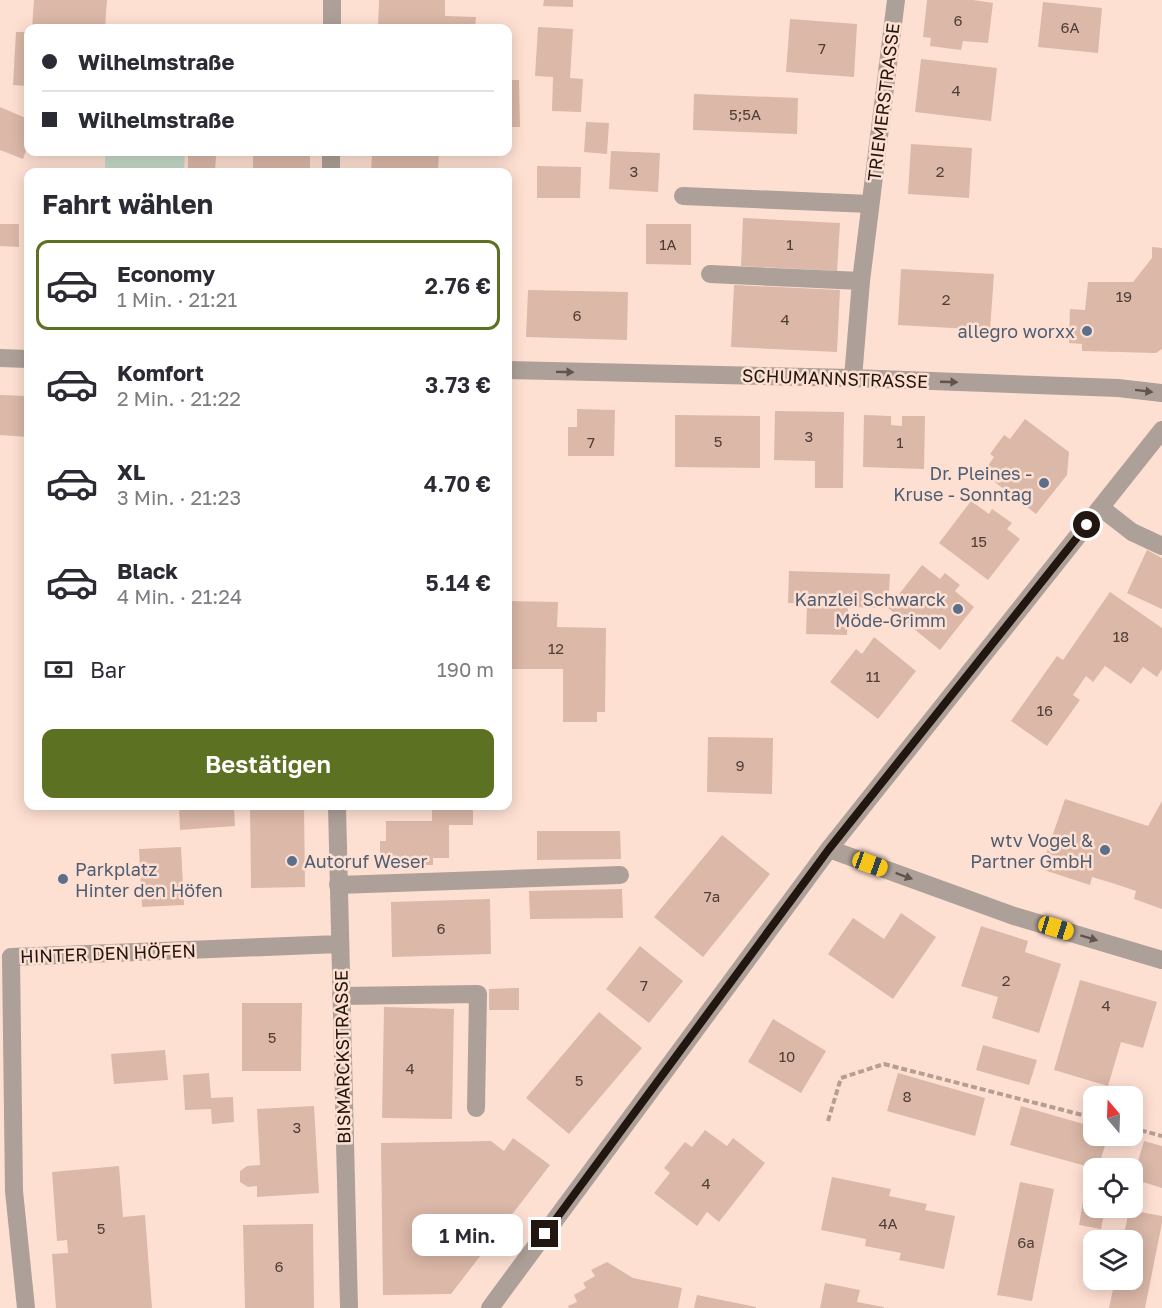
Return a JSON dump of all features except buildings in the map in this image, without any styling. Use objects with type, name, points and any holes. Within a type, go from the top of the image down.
[{"type":"street","points":[[332,0],[332,24]]},
{"type":"street","name":"TRIEMERSTRASSE","points":[[853,378],[861,281],[896,0]]},
{"type":"street","name":"TRIEMERSTRASSE","points":[[683,196],[870,204]]},
{"type":"street","points":[[710,274],[861,281]]},
{"type":"street","points":[[0,358],[24,359]]},
{"type":"street","name":"SCHUMANNSTRASSE","points":[[512,370],[853,378],[1118,388],[1162,393]]},
{"type":"street","points":[[490,1308],[829,849],[1162,430]]},
{"type":"street","points":[[1101,508],[1132,532],[1162,546]]},
{"type":"street","name":"BISMARCKSTRASSE","points":[[337,810],[349,1308]]},
{"type":"street","points":[[829,849],[1014,916],[1162,960]]},
{"type":"street","points":[[338,885],[620,875]]},
{"type":"street","name":"HINTER DEN HÖFEN","points":[[26,1308],[15,1191],[11,957],[339,944]]},
{"type":"street","points":[[341,996],[478,994],[476,1108]]},
{"type":"path","points":[[828,1121],[841,1078],[884,1064],[1083,1115]]},
{"type":"path","points":[[1143,1131],[1162,1136]]},
{"type":"green space","points":[[105,156],[185,156],[184,168],[105,168]]},
{"type":"place","name":"allegro worxx","points":[[1087,331]]},
{"type":"place","name":"Dr. Pleines - Kruse - Sonntag","points":[[1044,483]]},
{"type":"place","name":"Kanzlei Schwarck Möde-Grimm","points":[[958,609]]},
{"type":"place","name":"wtv Vogel & Partner GmbH","points":[[1105,850]]},
{"type":"place","name":"Autoruf Weser","points":[[292,861]]},
{"type":"place","name":"Parkplatz Hinter den Höfen","points":[[63,879]]},
{"type":"route","points":[[545,1234],[829,849],[1087,525]]}]
